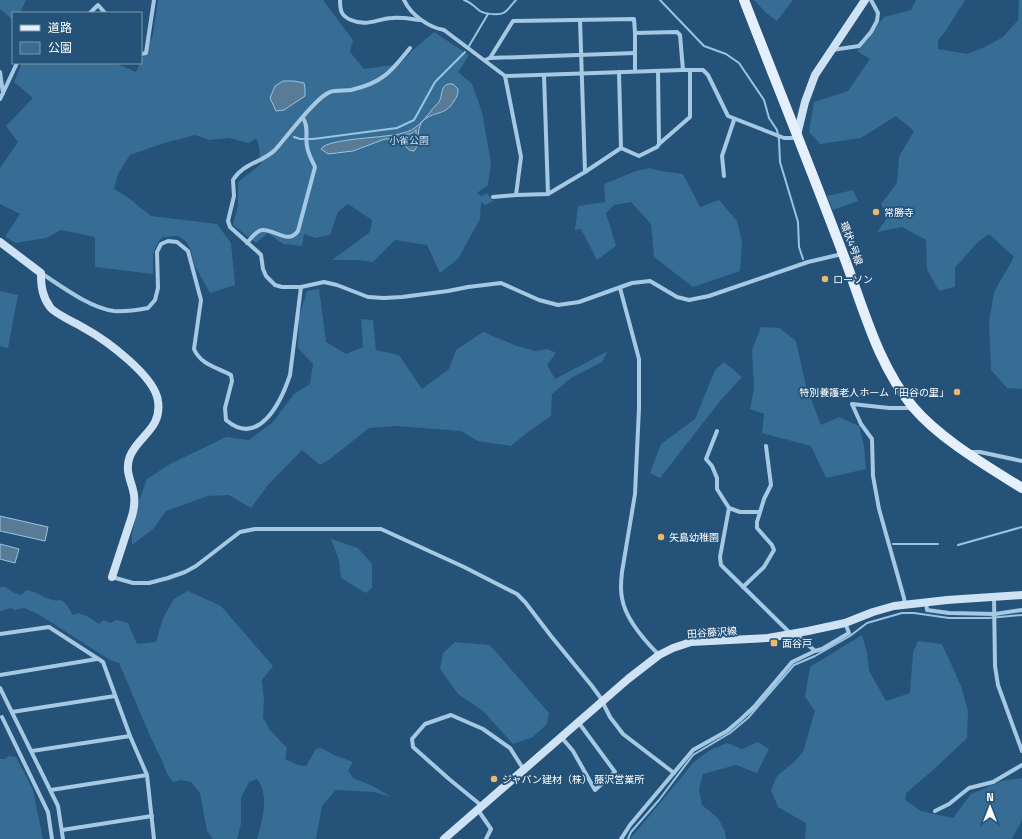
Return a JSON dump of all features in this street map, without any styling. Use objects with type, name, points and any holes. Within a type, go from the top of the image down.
[{"type":"main road","name":"環状4号線","points":[[744,0],[880,351],[898,386],[914,408],[939,431],[966,452],[1022,488]]},
{"type":"main road","points":[[797,135],[805,102],[815,75],[865,0]]},
{"type":"main road","points":[[0,242],[41,273],[42,292],[44,298],[52,309],[107,342],[128,360],[150,382],[156,391],[158,413],[154,425],[135,448],[130,457],[128,476],[134,494],[134,507],[112,576]]},
{"type":"main road","name":"田谷藤沢線","points":[[444,839],[562,738],[628,679],[659,655],[673,648],[691,642],[739,640],[793,634],[824,628],[881,609],[905,605],[926,602],[1022,595]]},
{"type":"street","points":[[142,54],[146,54],[154,0]]},
{"type":"street","points":[[340,0],[342,14],[346,18],[365,24],[393,18],[421,20]]},
{"type":"street","points":[[404,0],[406,6],[421,20],[435,28],[444,30],[504,76],[521,157],[516,195]]},
{"type":"street","points":[[832,50],[859,46],[872,32],[877,22],[878,13],[871,0]]},
{"type":"street","points":[[91,12],[98,5],[104,12]]},
{"type":"street","points":[[490,58],[513,21],[634,19],[635,72]]},
{"type":"street","points":[[580,20],[585,172]]},
{"type":"street","points":[[635,33],[677,32],[680,35],[683,70]]},
{"type":"street","points":[[410,48],[386,76],[362,87],[345,91],[329,92],[319,100],[273,151],[239,172],[233,180],[234,196],[228,221],[230,227],[261,255],[263,269],[266,276],[270,282],[275,285],[282,287],[301,287],[324,282],[337,285],[368,297],[384,298],[402,297],[448,291],[468,286],[501,283],[539,300],[558,305],[579,302],[632,283],[650,281],[676,297],[689,300],[710,296],[808,262],[843,254]]},
{"type":"street","points":[[485,60],[490,58],[635,53]]},
{"type":"street","points":[[0,99],[17,64]]},
{"type":"street","points":[[621,148],[639,156],[659,144],[690,117],[690,70]]},
{"type":"street","points":[[504,76],[703,70],[708,75],[726,115],[734,120],[781,137],[792,138],[797,135]]},
{"type":"street","points":[[658,71],[659,144]]},
{"type":"street","points":[[0,72],[3,93]]},
{"type":"street","points":[[619,72],[621,148]]},
{"type":"street","points":[[544,74],[548,194]]},
{"type":"street","points":[[247,243],[256,233],[261,230],[287,238],[295,235],[298,231],[315,167],[309,155],[306,124],[303,118]]},
{"type":"street","points":[[724,176],[722,156],[734,120]]},
{"type":"street","points":[[493,197],[548,194],[621,148]]},
{"type":"street","points":[[41,273],[98,307],[114,311],[132,311],[148,308],[155,300],[158,288],[157,252],[161,244],[168,241],[177,242],[188,251],[201,300],[194,349],[197,356],[204,362],[231,376],[232,381],[225,408],[226,420],[234,427],[241,429],[253,428],[268,418],[278,405],[286,388],[290,375],[301,287]]},
{"type":"street","points":[[620,288],[639,359],[637,481],[622,572],[622,599],[626,610],[644,639],[659,655]]},
{"type":"street","points":[[905,605],[878,503],[873,476],[872,439],[861,424],[852,404],[889,408],[914,408]]},
{"type":"street","points":[[717,431],[706,459],[712,466],[717,478],[717,489],[729,508],[740,512],[760,512]]},
{"type":"street","points":[[743,587],[764,567],[774,550],[772,545],[757,528],[757,522],[764,499],[771,485],[766,446]]},
{"type":"street","points":[[966,452],[980,452],[1022,461]]},
{"type":"street","points":[[729,508],[720,557],[721,565],[793,634],[815,651]]},
{"type":"street","points":[[112,576],[133,583],[149,583],[185,572],[196,566],[240,532],[255,529],[381,529],[464,567],[517,594],[592,686],[610,717],[623,734],[674,773]]},
{"type":"street","points":[[994,597],[995,666],[998,685],[1022,751]]},
{"type":"street","points":[[926,602],[927,610],[956,613],[995,614],[1022,610]]},
{"type":"street","points":[[621,839],[630,825],[693,750],[727,731],[754,707],[792,662],[822,649],[848,633],[845,622]]},
{"type":"street","points":[[0,634],[49,627],[103,662],[130,736],[147,775],[154,839]]},
{"type":"street","points":[[0,675],[98,659]]},
{"type":"street","points":[[0,688],[58,806],[63,839]]},
{"type":"street","points":[[12,712],[115,696]]},
{"type":"street","points":[[486,839],[491,829],[480,808],[413,747],[412,739],[425,724],[450,715],[483,729],[510,748],[524,770]]},
{"type":"street","points":[[2,716],[48,812],[52,839]]},
{"type":"street","points":[[562,738],[573,751],[595,790],[615,772],[579,723]]},
{"type":"street","points":[[32,751],[130,736]]},
{"type":"street","points":[[935,812],[949,804],[969,788],[993,782],[1022,765]]},
{"type":"street","points":[[51,790],[147,775]]},
{"type":"street","points":[[62,830],[152,816]]},
{"type":"green space","points":[[0,0],[26,0],[20,12],[12,12],[12,19],[0,9]]},
{"type":"green space","name":"小雀公園","points":[[158,0],[323,0],[353,40],[350,52],[364,69],[400,64],[413,50],[434,32],[469,55],[458,72],[472,84],[482,112],[491,163],[488,185],[477,193],[481,196],[487,193],[493,201],[485,205],[481,202],[480,219],[458,259],[440,273],[427,245],[395,240],[373,262],[358,260],[332,260],[370,232],[372,220],[348,204],[338,212],[330,235],[315,238],[304,234],[302,246],[283,244],[268,233],[256,243],[233,225],[238,205],[238,182],[261,164],[258,141],[255,139],[249,143],[229,138],[209,140],[195,135],[161,144],[130,155],[118,174],[114,189],[126,196],[151,216],[217,224],[231,243],[235,285],[210,293],[195,266],[190,248],[186,241],[178,236],[163,237],[159,241],[154,254],[153,274],[95,267],[95,237],[61,230],[46,238],[16,243],[5,237],[20,214],[0,204],[0,168],[18,142],[6,126],[33,98],[14,82],[22,64],[117,64],[136,72],[140,64],[142,64],[142,59],[153,35]]},
{"type":"green space","points":[[754,0],[793,0],[777,21],[766,13]]},
{"type":"green space","points":[[916,0],[965,0],[945,32],[938,40],[938,49],[967,54],[985,47],[1003,37],[1018,20],[1019,0],[1022,0],[1022,389],[1007,388],[991,370],[989,322],[994,292],[1014,257],[989,234],[977,243],[955,268],[955,287],[939,291],[927,270],[926,240],[902,227],[877,232],[888,217],[881,204],[897,183],[899,157],[914,131],[896,116],[861,138],[820,144],[809,132],[814,102],[848,91],[870,59],[857,51],[884,17],[911,10]]},
{"type":"green space","points":[[650,168],[683,174],[700,207],[719,200],[737,221],[742,242],[740,271],[693,287],[654,257],[651,224],[631,202],[614,205],[606,213],[616,246],[597,260],[581,229],[575,230],[578,206],[605,202],[604,184],[636,171]]},
{"type":"green space","points":[[853,190],[858,201],[833,210],[827,196]]},
{"type":"green space","points":[[319,289],[326,342],[346,354],[363,347],[361,319],[373,320],[376,350],[399,355],[422,389],[449,369],[456,350],[483,332],[517,346],[535,351],[548,349],[556,353],[547,365],[555,379],[608,351],[602,362],[571,378],[552,394],[551,416],[511,446],[478,441],[461,431],[396,426],[369,428],[330,459],[320,465],[302,450],[268,485],[251,508],[229,495],[208,496],[166,511],[153,529],[132,545],[132,534],[138,504],[147,479],[170,464],[226,437],[249,440],[273,422],[294,394],[310,384],[313,364],[298,348],[299,317],[307,291]]},
{"type":"green space","points":[[0,291],[18,295],[8,348],[0,346]]},
{"type":"green space","points":[[761,327],[779,328],[796,341],[806,386],[821,425],[839,417],[859,426],[864,446],[866,469],[826,478],[811,446],[762,433],[764,414],[750,409],[754,389],[752,350]]},
{"type":"green space","points":[[724,362],[742,377],[721,400],[660,478],[650,473],[661,444],[695,419],[715,370]]},
{"type":"green space","points":[[331,539],[358,548],[372,564],[372,588],[366,593],[341,578],[339,560]]},
{"type":"green space","points":[[0,587],[6,587],[21,595],[27,590],[49,599],[57,601],[61,600],[66,604],[73,615],[78,613],[87,616],[99,624],[104,620],[110,623],[117,620],[128,623],[137,644],[156,642],[163,618],[174,599],[188,591],[221,606],[273,666],[262,680],[264,701],[263,718],[270,730],[287,748],[285,759],[298,765],[306,766],[316,749],[321,748],[334,755],[353,762],[348,770],[353,778],[373,786],[391,797],[374,792],[336,790],[322,806],[316,839],[257,839],[263,817],[264,801],[261,786],[257,779],[249,782],[241,798],[241,824],[237,839],[213,839],[207,831],[200,793],[191,782],[181,780],[173,782],[169,777],[119,663],[110,660],[38,614],[24,608],[14,610],[11,608],[0,611]]},
{"type":"green space","points":[[862,635],[867,652],[869,671],[886,701],[910,693],[913,652],[918,641],[942,644],[961,686],[968,711],[967,738],[906,793],[905,800],[921,811],[953,818],[971,794],[1002,781],[1022,778],[1022,820],[1012,839],[805,839],[806,823],[778,807],[771,790],[777,776],[793,763],[803,752],[815,711],[805,697],[810,667]]},
{"type":"green space","points":[[455,642],[490,645],[549,713],[547,724],[533,737],[513,744],[483,711],[458,694],[440,669],[443,653]]},
{"type":"green space","points":[[758,742],[769,749],[757,773],[736,765],[703,774],[699,790],[702,805],[718,818],[725,831],[726,839],[630,839],[694,762],[710,750],[727,743],[742,749]]},
{"type":"green space","points":[[9,756],[16,757],[33,790],[43,839],[0,839],[0,759],[5,759]]},
{"type":"shaded area","points":[[283,81],[304,83],[305,96],[284,110],[276,111],[270,98],[275,86]]},
{"type":"shaded area","points":[[448,84],[453,84],[458,89],[456,98],[443,112],[430,116],[422,122],[438,103],[444,87]]},
{"type":"shaded area","points":[[422,122],[419,129],[418,144],[414,151],[405,146],[404,142],[408,137],[416,135],[416,130],[399,139],[385,139],[353,151],[328,154],[321,149],[326,145],[346,140],[395,135],[412,130]]},
{"type":"shaded area","points":[[0,516],[48,527],[45,541],[0,531]]},
{"type":"shaded area","points":[[0,544],[19,549],[15,563],[0,559]]},
{"type":"waterway","points":[[464,0],[471,3],[482,12],[489,14],[505,12],[516,0]]},
{"type":"waterway","points":[[660,0],[704,46],[726,54],[739,63],[764,100],[769,118],[777,130],[780,162],[798,222],[799,247],[803,259]]},
{"type":"waterway","points":[[469,46],[488,14]]},
{"type":"waterway","points":[[294,137],[300,139],[313,139],[397,128],[414,120],[435,82],[465,52]]},
{"type":"waterway","points":[[958,545],[1022,527]]},
{"type":"waterway","points":[[893,544],[938,544]]},
{"type":"waterway","points":[[628,839],[631,832],[659,800],[693,755],[730,733],[748,718],[794,665],[815,656],[850,636],[867,623],[902,613],[914,613],[949,618],[989,618],[1022,615]]},
{"type":"place","name":"常勝寺","points":[[876,212]]},
{"type":"place","name":"ローソン","points":[[825,279]]},
{"type":"place","name":"特別養護老人ホーム「田谷の里」","points":[[957,392]]},
{"type":"place","name":"矢島幼稚園","points":[[661,537]]},
{"type":"place","name":"面谷戸","points":[[774,643]]},
{"type":"place","name":"ジャパン建材（株） 藤沢営業所","points":[[494,779]]}]
